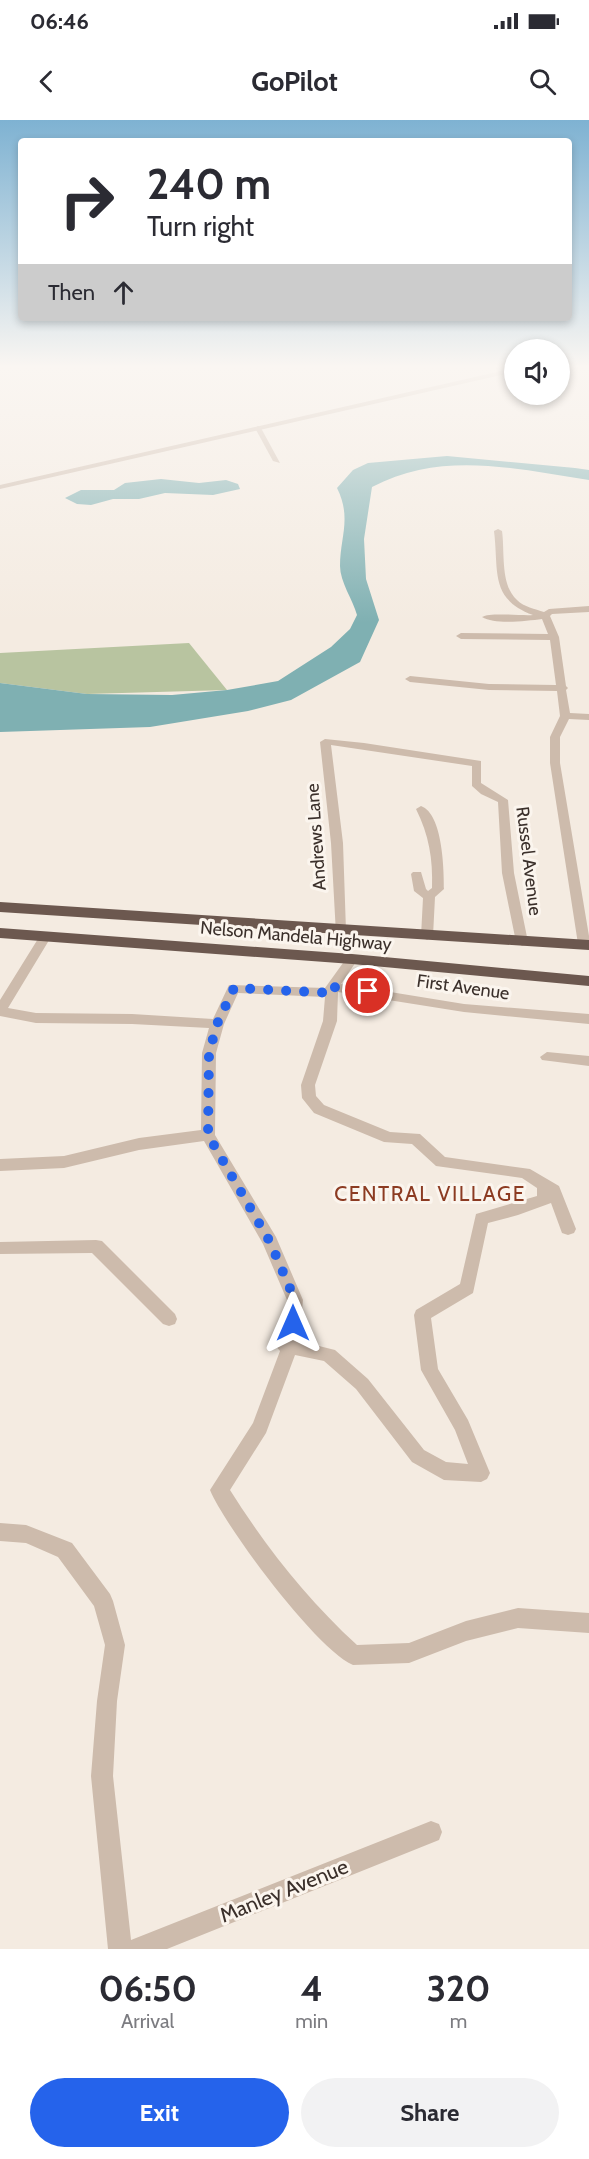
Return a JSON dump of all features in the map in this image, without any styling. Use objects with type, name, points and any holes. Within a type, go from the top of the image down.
[{"type":"highway","name":"Nelson Mandela Highway","points":[[0,907],[340,931],[587,945]]},
{"type":"highway","name":"Nelson Mandela Highway","points":[[0,933],[352,959],[589,981]]},
{"type":"street","points":[[0,487],[152,452]]},
{"type":"street","points":[[272,452],[277,461]]},
{"type":"street","points":[[498,531],[501,545],[499,561],[512,599],[517,604],[545,616],[554,637],[563,688],[565,716],[555,737],[555,763],[587,945]]},
{"type":"street","points":[[486,617],[515,619],[545,616],[549,612],[589,609]]},
{"type":"street","points":[[461,636],[554,637]]},
{"type":"street","points":[[410,679],[479,686],[563,688]]},
{"type":"street","points":[[565,716],[589,717]]},
{"type":"street","name":"Russel Avenue","points":[[325,742],[366,745],[452,762],[477,763],[476,784],[484,792],[503,800],[508,873],[522,942]]},
{"type":"street","name":"Andrews Lane","points":[[325,742],[337,843],[340,931]]},
{"type":"street","points":[[421,809],[433,831],[439,869],[438,889],[429,897],[427,936]]},
{"type":"street","points":[[417,874],[420,891],[429,897]]},
{"type":"street","points":[[45,937],[0,1011],[36,1018],[132,1019],[217,1024],[209,1053],[208,1135],[270,1242],[295,1300],[287,1346],[260,1427],[219,1490],[248,1536],[320,1626],[353,1655],[409,1653],[466,1631],[518,1618],[589,1623]]},
{"type":"street","points":[[352,959],[332,990],[330,1021],[308,1085],[309,1098],[319,1109],[389,1138],[416,1138],[441,1162],[525,1173],[554,1190],[568,1229]]},
{"type":"street","name":"First Avenue","points":[[217,1024],[234,988],[332,990],[401,996],[464,1008],[589,1019]]},
{"type":"street","points":[[547,1057],[589,1061]]},
{"type":"street","points":[[0,1165],[64,1162],[139,1144],[208,1135]]},
{"type":"street","points":[[287,1346],[329,1355],[362,1384],[418,1456],[444,1471],[481,1473],[462,1426],[430,1371],[422,1316],[467,1288],[481,1218],[518,1209],[545,1199],[545,1186]]},
{"type":"street","points":[[0,1248],[96,1246],[170,1319]]},
{"type":"street","points":[[0,1532],[26,1534],[65,1550],[103,1601],[115,1645],[107,1701],[102,1776],[120,1949]]},
{"type":"street","name":"Manley Avenue","points":[[137,1949],[431,1832]]},
{"type":"green space","points":[[189,643],[227,690],[87,694],[0,683],[0,653]]},
{"type":"water","points":[[447,456],[589,470],[589,480],[506,468],[452,466],[425,469],[398,476],[372,487],[364,539],[366,579],[379,620],[360,662],[291,700],[248,711],[150,727],[0,732],[0,683],[87,694],[172,695],[227,690],[278,681],[331,647],[350,629],[357,615],[344,585],[340,566],[345,518],[337,488],[353,470],[368,463]]},
{"type":"water","points":[[161,479],[199,483],[226,480],[238,484],[240,489],[213,495],[165,493],[139,499],[113,499],[91,505],[77,504],[65,498],[81,490],[114,490],[125,483]]},
{"type":"district","name":"CENTRAL VILLAGE","points":[[430,1194]]},
{"type":"route","points":[[293,1323],[295,1300],[270,1242],[208,1135],[209,1053],[217,1024],[234,988],[331,993],[332,987],[368,991]]}]
